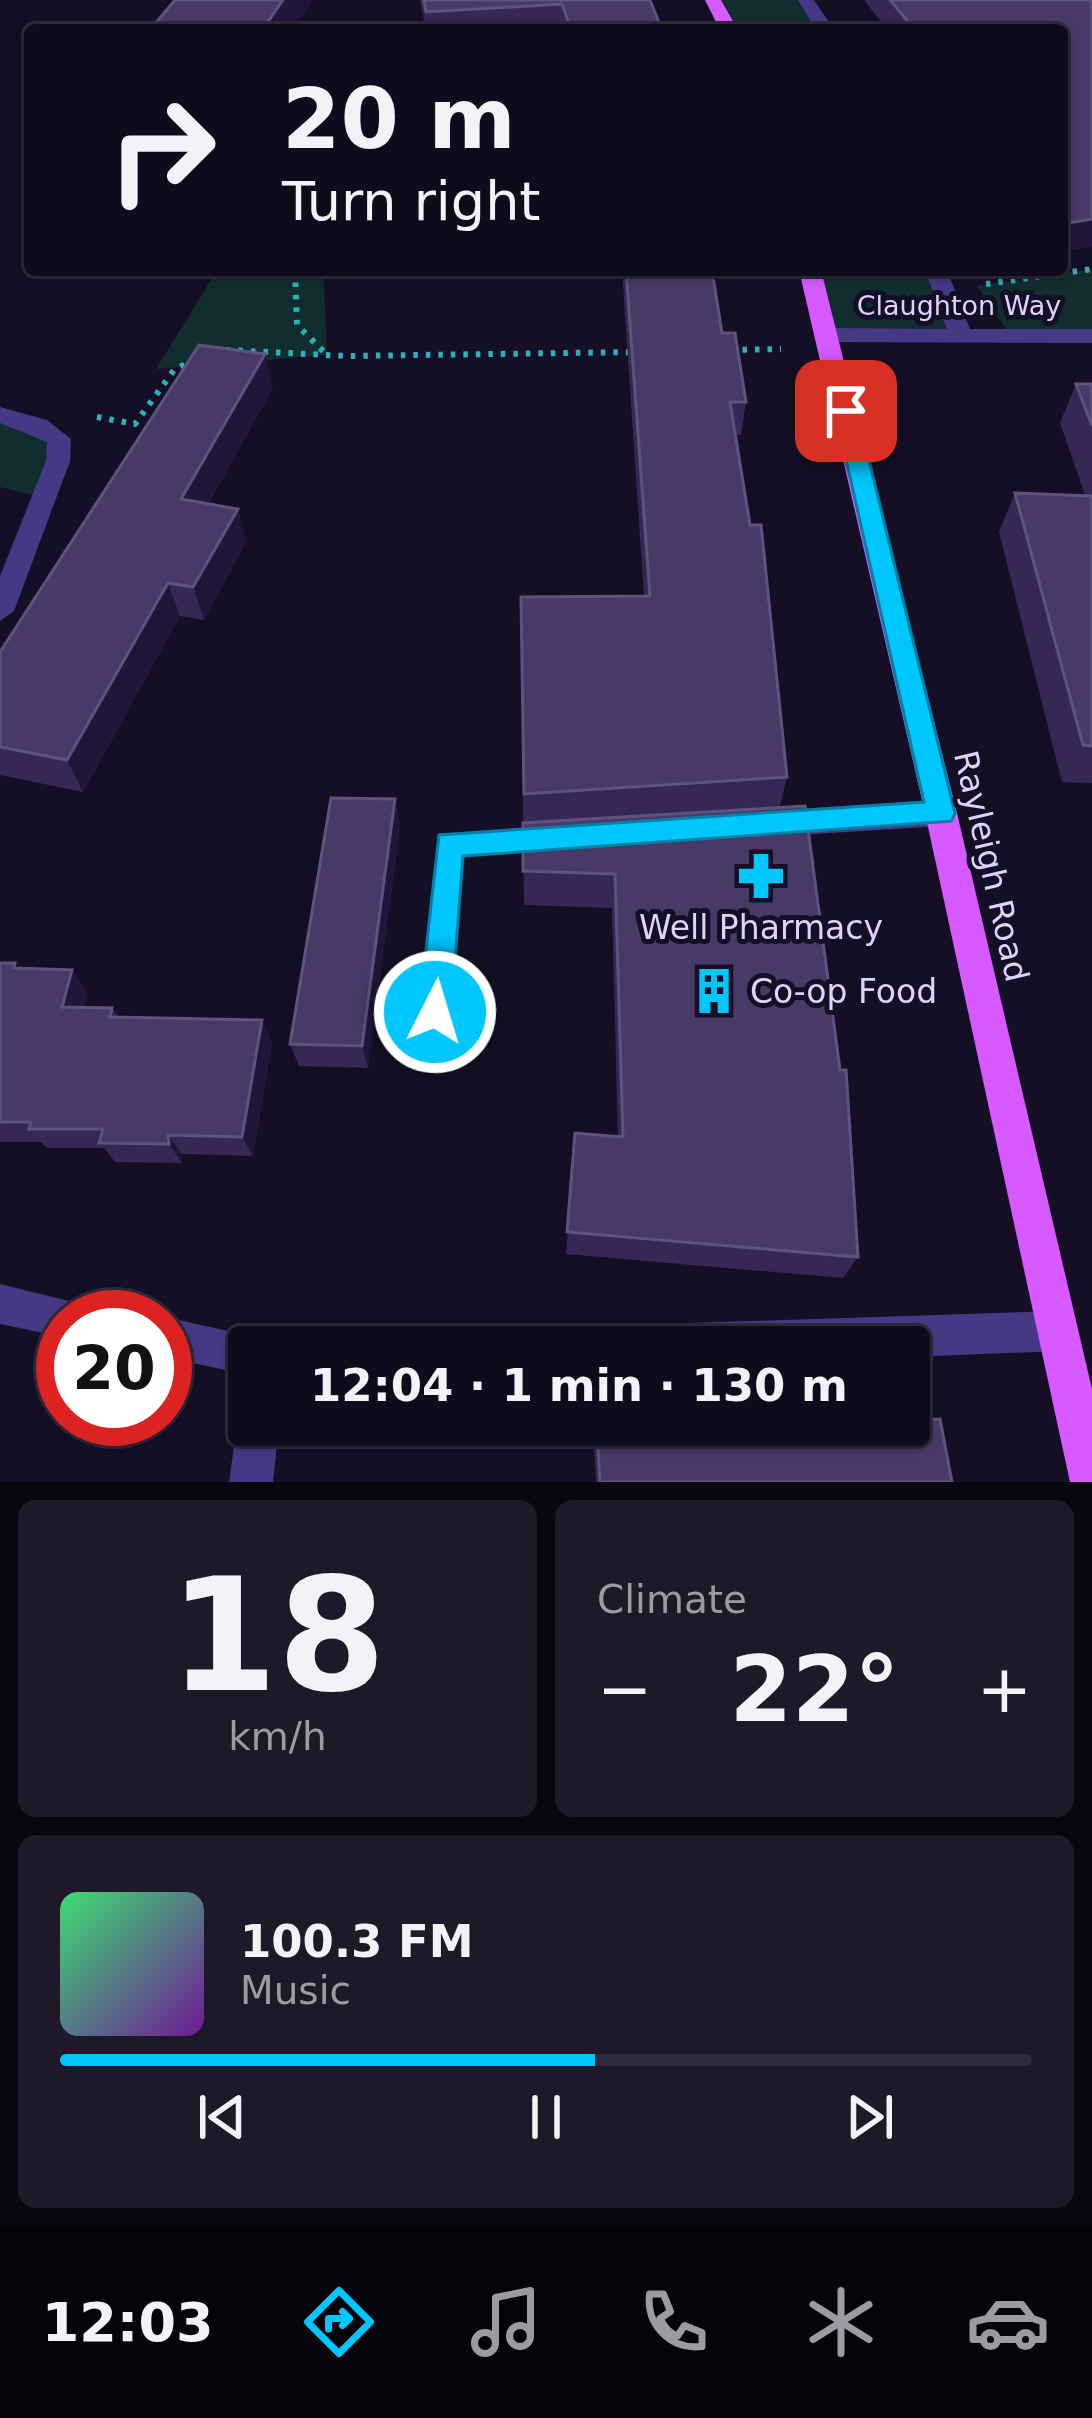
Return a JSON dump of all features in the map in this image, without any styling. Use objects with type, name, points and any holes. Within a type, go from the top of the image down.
[{"type":"main road","name":"Rayleigh Road","points":[[812,276],[1092,1482]]},
{"type":"street","points":[[940,279],[961,335]]},
{"type":"street","name":"Claughton Way","points":[[828,342],[961,335],[1092,336]]},
{"type":"street","points":[[0,415],[38,426],[59,439],[52,480],[0,611]]},
{"type":"street","points":[[730,826],[940,813]]},
{"type":"street","points":[[435,1012],[449,844],[590,835]]},
{"type":"street","points":[[0,1304],[36,1311]]},
{"type":"street","points":[[930,1335],[1058,1331]]},
{"type":"street","points":[[192,1342],[228,1350]]},
{"type":"street","points":[[251,1482],[255,1446]]},
{"type":"path","points":[[296,276],[297,325],[327,355]]},
{"type":"path","points":[[940,279],[981,276]]},
{"type":"path","points":[[716,350],[828,342]]},
{"type":"path","points":[[59,439],[93,416],[135,424],[174,370],[208,354],[246,349],[327,355],[646,351]]},
{"type":"green space","points":[[713,0],[806,0],[821,24],[725,24]]},
{"type":"green space","points":[[1092,269],[1092,336],[1010,335],[977,286],[1068,276]]},
{"type":"green space","points":[[213,276],[321,276],[324,280],[327,355],[156,369]]},
{"type":"green space","points":[[811,276],[938,276],[961,335],[826,335]]},
{"type":"green space","points":[[0,415],[59,439],[45,498],[0,487]]},
{"type":"building","points":[[175,0],[283,0],[266,24],[155,24]]},
{"type":"building","points":[[424,0],[650,0],[660,24],[569,24],[562,4],[426,12]]},
{"type":"building","points":[[890,0],[1092,0],[1092,219],[1068,223],[1068,24],[910,24]]},
{"type":"building","points":[[626,276],[713,276],[722,333],[735,333],[746,402],[730,402],[750,525],[761,525],[787,777],[524,794],[521,597],[650,596]]},
{"type":"building","points":[[199,345],[265,354],[181,499],[238,509],[193,587],[168,583],[67,760],[0,747],[0,652]]},
{"type":"building","points":[[1076,384],[1092,384],[1092,426]]},
{"type":"building","points":[[1015,493],[1092,496],[1092,746],[1083,745]]},
{"type":"building","points":[[331,798],[395,799],[362,1046],[290,1044]]},
{"type":"building","points":[[805,806],[840,1070],[846,1070],[858,1257],[567,1232],[575,1133],[623,1137],[615,874],[523,871],[523,823]]},
{"type":"building","points":[[0,963],[15,963],[14,968],[72,970],[62,1007],[112,1008],[110,1017],[262,1020],[242,1137],[168,1135],[169,1144],[99,1143],[103,1129],[29,1129],[31,1122],[0,1122]]},
{"type":"building","points":[[940,1419],[952,1482],[600,1482],[598,1446],[930,1446],[930,1420]]},
{"type":"place","name":"Well Pharmacy","points":[[761,876]]},
{"type":"place","name":"Co-op Food","points":[[714,991]]},
{"type":"route","points":[[435,1012],[449,844],[940,813],[846,411]]}]
